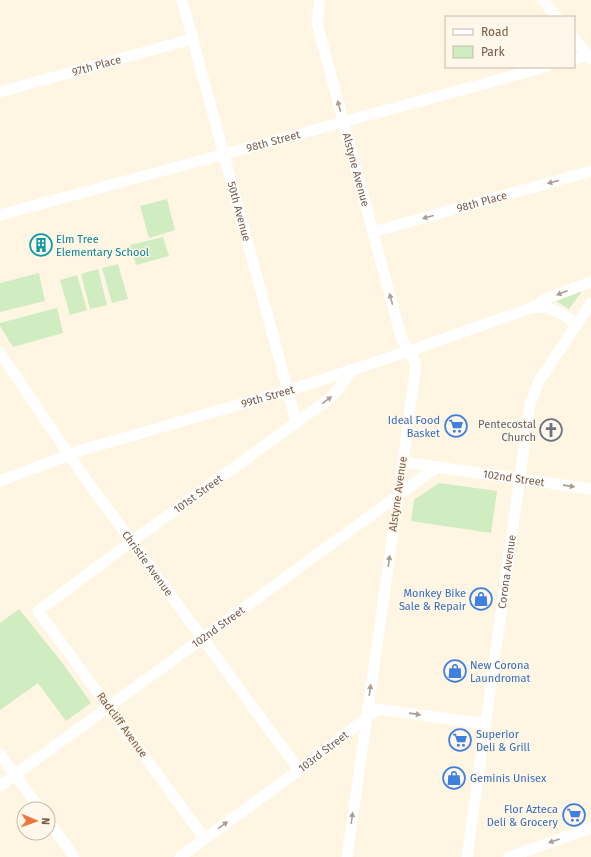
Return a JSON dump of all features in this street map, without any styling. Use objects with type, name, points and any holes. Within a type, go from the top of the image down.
[{"type":"street","name":"50th Avenue","points":[[182,0],[296,422]]},
{"type":"street","name":"Alstyne Avenue","points":[[320,0],[317,23],[401,337],[416,364],[347,857]]},
{"type":"street","points":[[543,0],[556,16]]},
{"type":"street","name":"97th Place","points":[[0,92],[192,39]]},
{"type":"street","points":[[575,39],[590,57],[575,60]]},
{"type":"street","name":"98th Street","points":[[0,215],[542,68]]},
{"type":"street","name":"98th Place","points":[[373,232],[591,172]]},
{"type":"street","name":"99th Street","points":[[534,307],[545,299],[591,282]]},
{"type":"street","name":"Corona Avenue","points":[[467,857],[531,402],[539,382],[591,303]]},
{"type":"street","name":"99th Street","points":[[0,481],[68,455],[288,391],[409,351],[534,307],[545,306],[554,309],[577,324]]},
{"type":"street","name":"Christie Avenue","points":[[0,353],[68,455],[299,770]]},
{"type":"street","name":"101st Street","points":[[38,611],[332,396],[352,370]]},
{"type":"street","name":"102nd Street","points":[[403,462],[591,489]]},
{"type":"street","name":"102nd Street","points":[[0,786],[437,467]]},
{"type":"street","name":"Radcliff Avenue","points":[[38,611],[205,839]]},
{"type":"street","name":"103rd Street","points":[[180,857],[299,770],[378,709],[486,724]]},
{"type":"street","points":[[0,754],[34,801]]},
{"type":"street","points":[[509,857],[526,854],[591,828]]},
{"type":"street","points":[[56,831],[74,857]]},
{"type":"green space","points":[[167,199],[175,230],[149,238],[140,206]]},
{"type":"green space","points":[[163,237],[169,256],[136,265],[130,245]]},
{"type":"green space","points":[[118,264],[128,299],[112,303],[102,268]]},
{"type":"green space","points":[[98,269],[107,305],[90,309],[81,274]]},
{"type":"green space","points":[[39,273],[45,301],[0,312],[0,283]]},
{"type":"green space","points":[[77,275],[87,310],[70,315],[60,280]]},
{"type":"green space","points":[[582,291],[569,309],[556,301]]},
{"type":"green space","points":[[57,308],[63,333],[13,347],[0,326],[0,323]]},
{"type":"green space","points":[[439,483],[497,491],[491,533],[411,521],[414,500]]},
{"type":"green space","points":[[19,609],[64,665],[91,703],[66,721],[38,683],[0,710],[0,623]]},
{"type":"place","name":"Elm Tree Elementary School","points":[[41,245]]},
{"type":"place","name":"Ideal Food Basket","points":[[456,426]]},
{"type":"place","name":"Pentecostal Church","points":[[551,430]]},
{"type":"place","name":"Monkey Bike Sale & Repair","points":[[481,599]]},
{"type":"place","name":"New Corona Laundromat","points":[[455,671]]},
{"type":"place","name":"Superior Deli & Grill","points":[[460,740]]},
{"type":"place","name":"Geminis Unisex","points":[[454,778]]},
{"type":"place","name":"Flor Azteca Deli & Grocery","points":[[574,815]]}]
